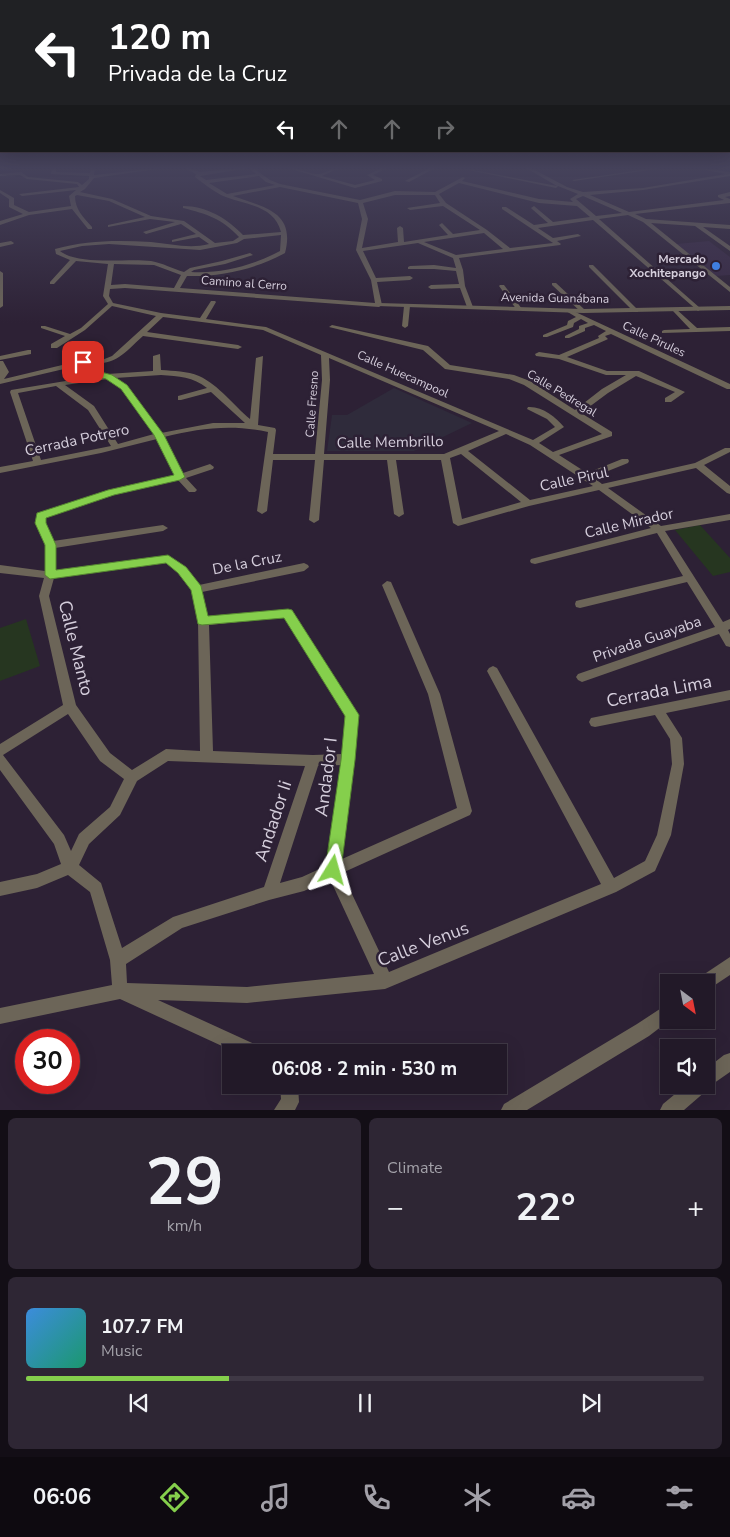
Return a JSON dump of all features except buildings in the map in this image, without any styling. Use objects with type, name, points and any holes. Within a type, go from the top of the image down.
[{"type":"street","points":[[82,220],[90,228]]},
{"type":"street","points":[[110,226],[138,220]]},
{"type":"street","points":[[168,220],[182,222],[214,245]]},
{"type":"street","points":[[225,220],[242,237]]},
{"type":"street","points":[[54,243],[58,254],[64,257],[111,262],[151,263],[186,274],[205,277],[255,264],[283,252],[284,232],[278,220]]},
{"type":"street","points":[[366,220],[359,250],[374,280],[378,305]]},
{"type":"street","points":[[468,220],[508,250]]},
{"type":"street","points":[[417,242],[455,257],[558,244],[522,220]]},
{"type":"street","points":[[547,220],[552,224]]},
{"type":"street","points":[[533,227],[581,220]]},
{"type":"street","points":[[595,220],[698,310]]},
{"type":"street","points":[[641,220],[730,290]]},
{"type":"street","points":[[146,232],[182,222]]},
{"type":"street","points":[[645,222],[730,226]]},
{"type":"street","points":[[442,224],[453,237]]},
{"type":"street","points":[[697,225],[730,249]]},
{"type":"street","points":[[400,228],[401,242]]},
{"type":"street","points":[[359,250],[401,242],[417,242],[485,231]]},
{"type":"street","points":[[58,250],[76,245],[100,243],[159,245],[199,249],[235,242],[242,237],[284,232]]},
{"type":"street","points":[[174,241],[200,235]]},
{"type":"street","points":[[553,240],[578,236]]},
{"type":"street","points":[[0,245],[12,243]]},
{"type":"street","points":[[176,290],[186,274],[192,269],[250,255]]},
{"type":"street","points":[[455,257],[460,270],[462,286],[470,307]]},
{"type":"street","points":[[52,283],[74,259]]},
{"type":"street","points":[[54,346],[83,329],[111,304],[106,296],[111,262]]},
{"type":"street","points":[[591,266],[636,311]]},
{"type":"street","points":[[410,268],[434,267],[460,270]]},
{"type":"street","points":[[0,274],[0,306]]},
{"type":"street","points":[[374,280],[410,278]]},
{"type":"street","points":[[544,336],[571,326],[570,322],[581,314],[554,284]]},
{"type":"street","points":[[431,287],[462,286]]},
{"type":"street","points":[[502,286],[519,309]]},
{"type":"street","name":"Camino al Cerro","points":[[108,287],[176,290],[378,305]]},
{"type":"street","points":[[202,320],[213,302]]},
{"type":"street","name":"Calle Huecampool","points":[[111,304],[161,315],[264,328],[325,353],[455,411],[533,443],[586,476],[659,529]]},
{"type":"street","name":"Avenida Guanábana","points":[[378,305],[569,311]]},
{"type":"street","points":[[405,326],[407,306]]},
{"type":"street","name":"Avenida Guanábana","points":[[581,314],[730,308]]},
{"type":"street","points":[[675,310],[696,331]]},
{"type":"street","name":"Calle Pirules","points":[[569,311],[581,314],[594,323],[730,387]]},
{"type":"street","points":[[0,381],[83,362],[103,362],[115,358],[161,315]]},
{"type":"street","points":[[567,337],[583,330],[581,327],[594,323]]},
{"type":"street","points":[[43,327],[71,336]]},
{"type":"street","name":"Calle Pedregal","points":[[332,327],[425,348],[448,367],[512,377],[528,383],[609,434],[552,455]]},
{"type":"street","points":[[664,332],[730,329]]},
{"type":"street","points":[[560,357],[604,339],[601,336],[611,331]]},
{"type":"street","points":[[140,333],[238,347]]},
{"type":"street","points":[[0,358],[28,352]]},
{"type":"street","name":"Calle Fresno","points":[[314,520],[326,380],[325,353]]},
{"type":"street","points":[[539,354],[560,357],[606,373],[636,373],[681,392],[668,400]]},
{"type":"street","points":[[157,356],[158,372]]},
{"type":"street","points":[[254,425],[260,358]]},
{"type":"street","points":[[83,362],[91,372],[109,377],[124,387],[159,435],[180,477],[192,490]]},
{"type":"street","points":[[0,363],[4,372],[0,381]]},
{"type":"street","points":[[38,463],[14,392],[58,384],[158,372],[195,377],[213,389],[242,417],[254,425],[272,430],[262,512]]},
{"type":"street","points":[[576,414],[605,391],[636,373]]},
{"type":"street","points":[[58,384],[91,408],[116,447]]},
{"type":"street","points":[[181,398],[213,389]]},
{"type":"street","points":[[531,409],[550,417],[560,428],[533,443]]},
{"type":"street","name":"Cerrada Potrero","points":[[1,468],[38,463],[116,447],[183,428],[218,425],[254,425]]},
{"type":"street","name":"Calle Membrillo","points":[[268,456],[445,457],[506,431]]},
{"type":"street","name":"Calle Pirul","points":[[445,457],[458,523],[528,504],[698,465],[728,450]]},
{"type":"street","points":[[462,451],[528,504]]},
{"type":"street","points":[[391,456],[399,514]]},
{"type":"street","points":[[586,476],[625,461]]},
{"type":"street","points":[[698,465],[730,491]]},
{"type":"street","points":[[180,477],[210,467]]},
{"type":"street","name":"Calle Manto","points":[[132,777],[105,757],[70,707],[44,596],[50,575],[50,545],[40,523],[41,516],[111,492],[180,477]]},
{"type":"street","name":"Calle Mirador","points":[[535,561],[659,529],[730,517]]},
{"type":"street","points":[[50,545],[163,528]]},
{"type":"street","points":[[659,529],[689,578],[727,628],[730,643]]},
{"type":"street","points":[[0,569],[50,575],[168,559],[182,570],[196,589],[202,621],[207,757]]},
{"type":"street","name":"De la Cruz","points":[[196,589],[304,567]]},
{"type":"street","points":[[580,604],[689,578]]},
{"type":"street","points":[[118,960],[178,922],[304,884],[464,811],[434,694],[387,585]]},
{"type":"street","name":"Andador I","points":[[202,621],[288,614],[352,715],[348,760],[333,870]]},
{"type":"street","name":"Privada Guayaba","points":[[582,677],[727,628]]},
{"type":"street","points":[[493,671],[611,887]]},
{"type":"street","name":"Cerrada Lima","points":[[595,722],[730,694]]},
{"type":"street","points":[[0,751],[70,707]]},
{"type":"street","name":"Calle Venus","points":[[0,1016],[120,991],[247,995],[385,981],[611,887],[650,866],[664,835],[678,764],[676,738],[658,710]]},
{"type":"street","points":[[0,889],[37,881],[70,867],[84,840],[115,811],[132,777],[166,754],[313,761],[348,760]]},
{"type":"street","points":[[0,760],[59,840],[70,867],[96,888],[118,960],[120,991],[236,1044]]},
{"type":"street","name":"Andador Ii","points":[[269,893],[313,761]]},
{"type":"street","points":[[333,870],[385,981]]},
{"type":"street","points":[[715,976],[730,965]]},
{"type":"street","points":[[510,1110],[643,1030],[660,1018]]},
{"type":"street","points":[[715,1073],[730,1062]]},
{"type":"street","points":[[283,1110],[290,1102],[290,1094]]},
{"type":"street","points":[[669,1110],[689,1094]]},
{"type":"shaded area","name":"Mercado Xochitepango","points":[[709,241],[730,257],[730,275],[716,276],[676,244]]},
{"type":"shaded area","points":[[394,388],[472,423],[414,451],[327,451],[332,415],[347,415]]},
{"type":"green space","points":[[700,525],[730,558],[730,572],[713,576],[675,530]]},
{"type":"green space","points":[[26,619],[40,666],[0,681],[0,628]]},
{"type":"place","name":"Mercado Xochitepango","points":[[716,266]]},
{"type":"route","points":[[83,362],[91,372],[109,377],[124,387],[159,435],[180,477],[111,492],[41,516],[40,523],[50,545],[50,575],[168,559],[182,570],[196,589],[202,621],[288,614],[352,715],[348,760],[333,870]]}]
